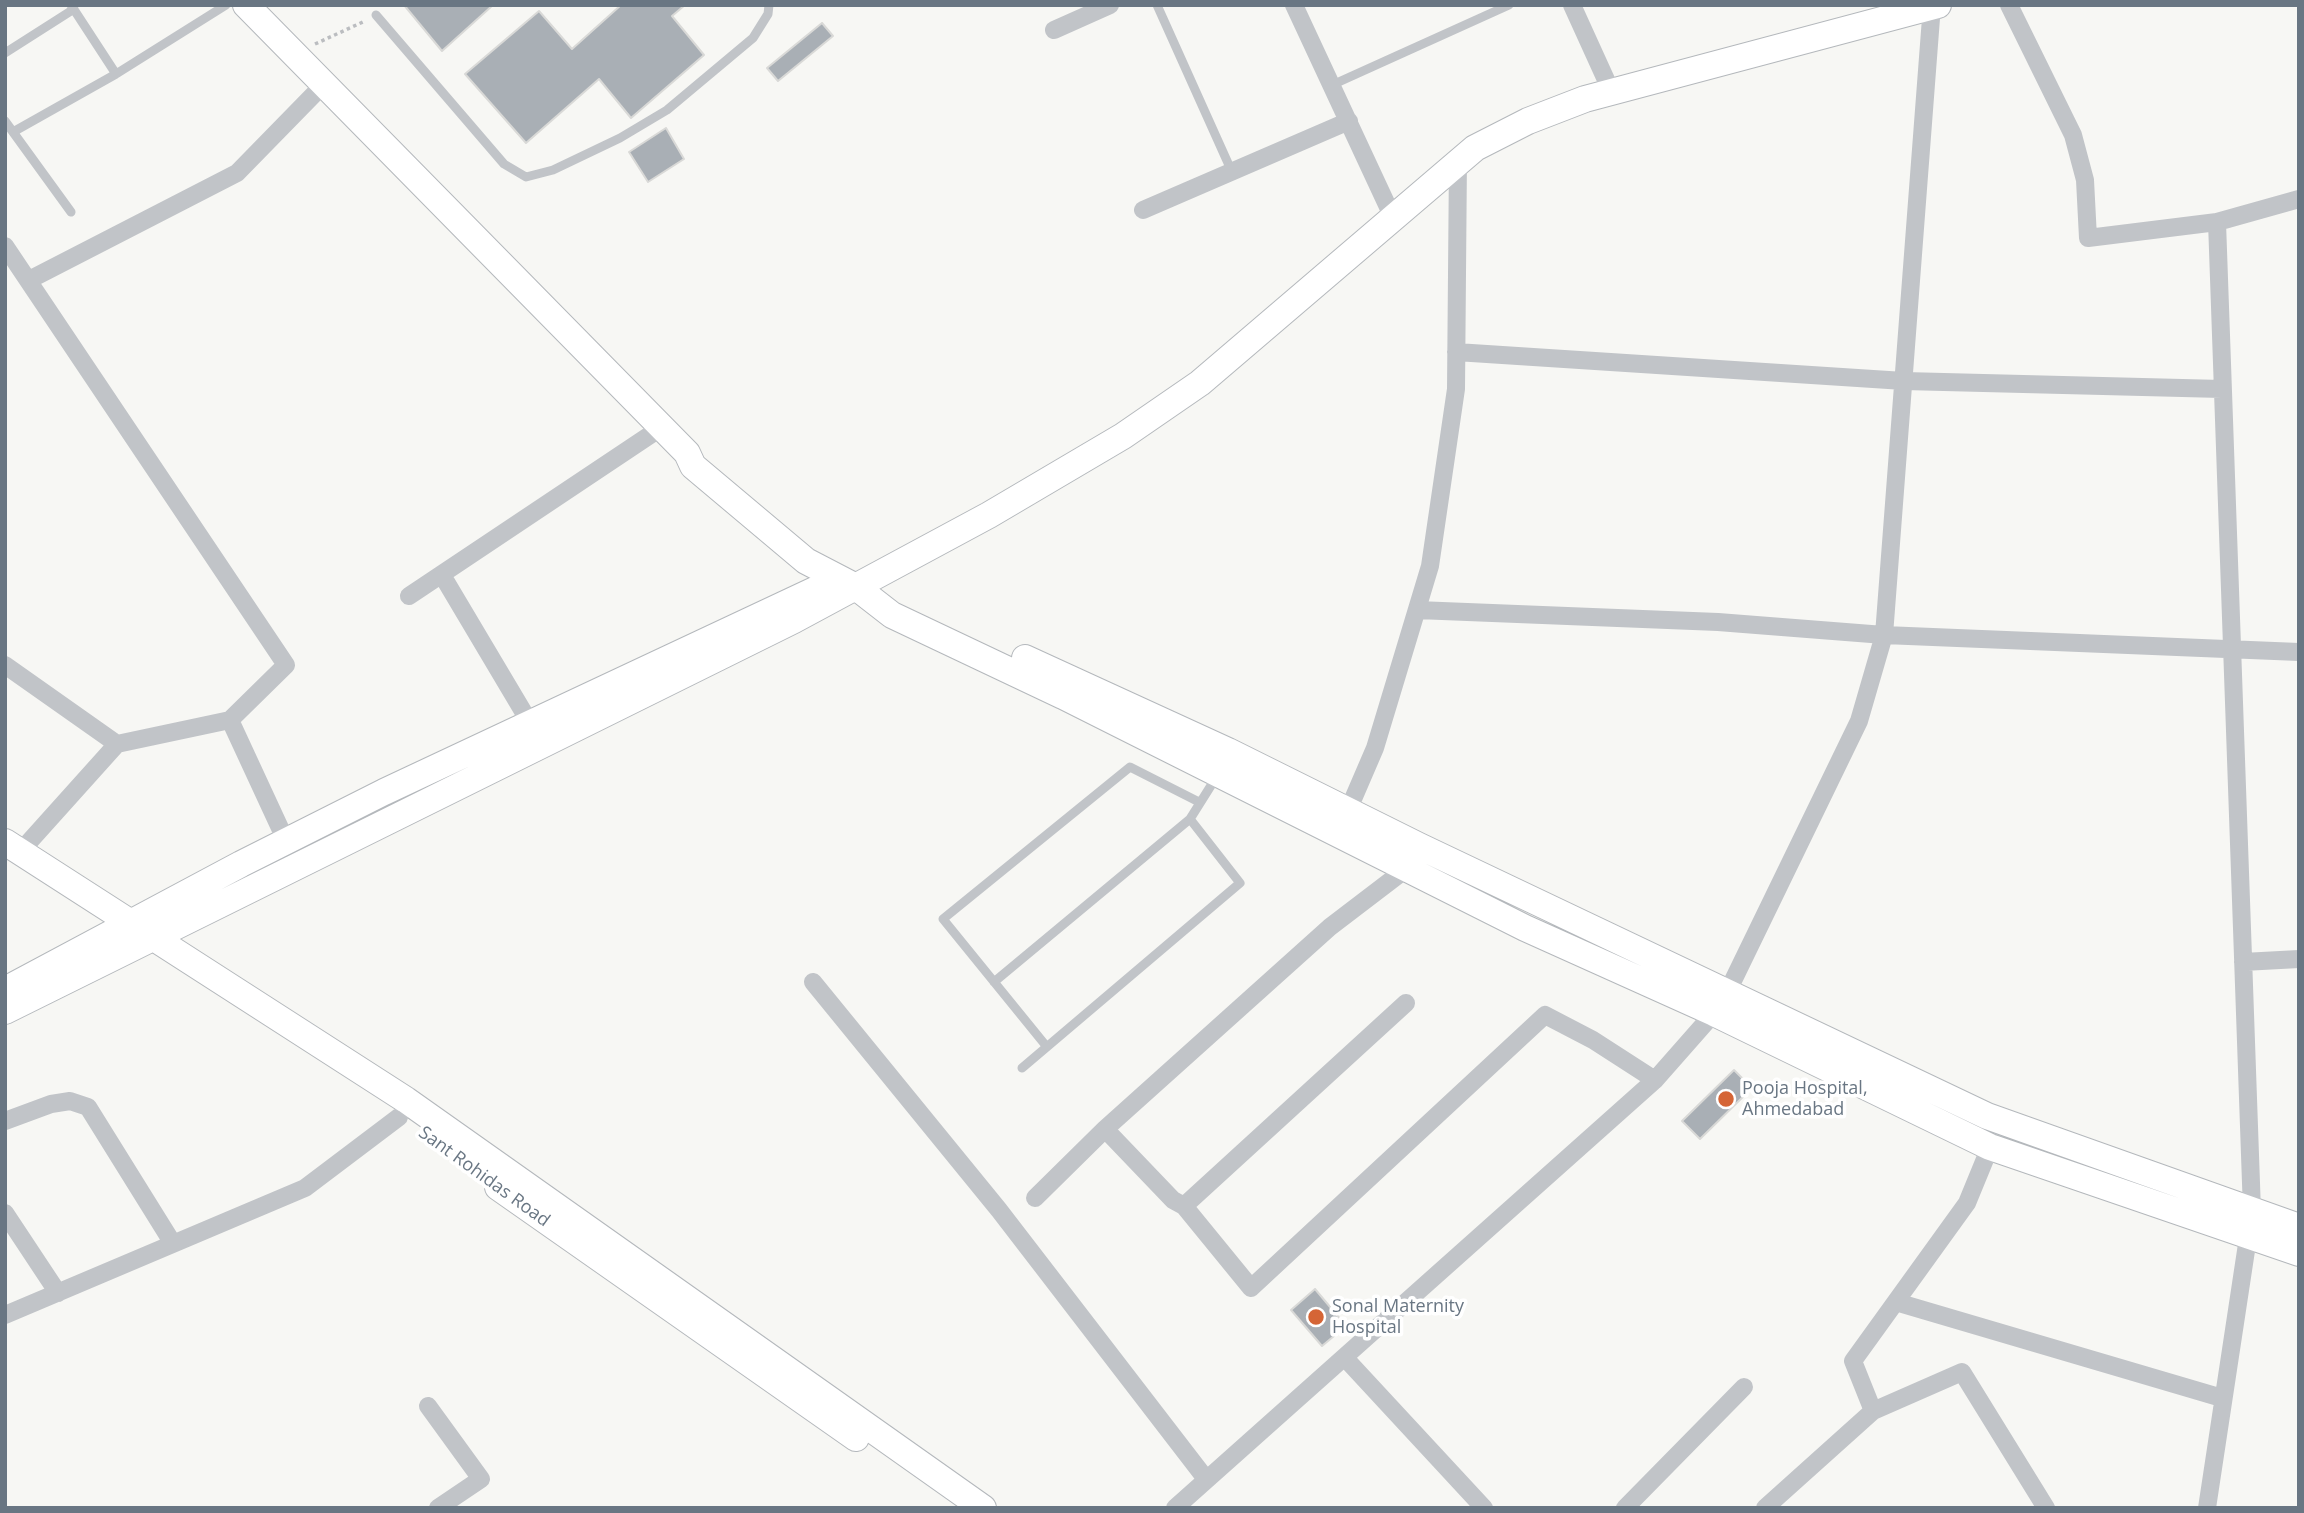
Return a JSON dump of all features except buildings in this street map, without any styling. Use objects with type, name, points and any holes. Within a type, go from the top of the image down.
[{"type":"street","points":[[246,5],[662,427],[687,453],[693,466],[806,561],[855,579],[892,615],[1349,811],[1720,1003],[1990,1147],[2250,1223],[2299,1227]]},
{"type":"street","points":[[1054,30],[1111,5]]},
{"type":"street","points":[[1572,5],[1607,82]]},
{"type":"street","points":[[5,990],[134,934],[855,579],[1123,436],[1200,383],[1457,156],[1469,140],[1524,112],[1607,82],[1896,5]]},
{"type":"street","points":[[2009,5],[2073,135],[2085,180],[2088,238],[2217,222],[2299,199]]},
{"type":"street","points":[[1296,6],[1388,207]]},
{"type":"street","points":[[5,1011],[286,841],[530,723],[855,579],[1118,427],[1194,375],[1388,207],[1457,156],[1517,126],[1585,99],[1934,6],[1884,635],[1858,721],[1720,1003],[1655,1080],[1175,1508]]},
{"type":"street","points":[[29,280],[237,173],[324,84]]},
{"type":"street","points":[[1143,209],[1349,121]]},
{"type":"street","points":[[1336,836],[1375,748],[1430,566],[1456,389],[1457,156]]},
{"type":"street","points":[[2207,1508],[2250,1223],[2217,222]]},
{"type":"street","points":[[8,257],[29,280],[286,666],[230,720],[117,744],[10,850]]},
{"type":"street","points":[[1456,352],[1904,381],[2222,390]]},
{"type":"street","points":[[410,596],[662,427]]},
{"type":"street","points":[[442,575],[530,723]]},
{"type":"street","points":[[1417,610],[1718,622],[1884,635],[2299,652]]},
{"type":"street","points":[[5,665],[117,744]]},
{"type":"street","points":[[1090,699],[1217,775],[1524,928],[1720,1003],[2250,1223],[2299,1252]]},
{"type":"street","points":[[230,720],[286,841]]},
{"type":"street","name":"Sant Rohidas Road","points":[[10,850],[400,1116],[955,1508]]},
{"type":"street","points":[[1035,1198],[1105,1129],[1330,927],[1406,869]]},
{"type":"street","points":[[134,934],[406,1100],[984,1508]]},
{"type":"street","points":[[2243,962],[2299,959]]},
{"type":"street","points":[[813,982],[999,1210],[1206,1479]]},
{"type":"street","points":[[1184,1206],[1406,1003]]},
{"type":"street","points":[[1105,1129],[1173,1200],[1184,1206],[1251,1288],[1545,1015],[1593,1040],[1655,1080]]},
{"type":"street","points":[[5,1121],[51,1104],[70,1101],[88,1107],[172,1242]]},
{"type":"street","points":[[5,1315],[172,1242],[305,1188],[400,1116]]},
{"type":"street","points":[[1873,1410],[1853,1361],[1967,1203],[1990,1147]]},
{"type":"street","points":[[5,1213],[58,1293]]},
{"type":"street","points":[[1896,1302],[2222,1398]]},
{"type":"street","points":[[1345,1358],[1485,1508]]},
{"type":"street","points":[[1765,1508],[1873,1410],[1962,1372],[2046,1508]]},
{"type":"street","points":[[1625,1508],[1744,1387]]},
{"type":"street","points":[[428,1406],[481,1479],[438,1508]]},
{"type":"lane","points":[[13,132],[116,74],[226,5]]},
{"type":"lane","points":[[376,15],[504,164],[526,177],[537,176],[620,138],[667,110],[753,38],[768,14],[769,5]]},
{"type":"lane","points":[[1157,5],[1232,172]]},
{"type":"lane","points":[[1332,85],[1509,5]]},
{"type":"lane","points":[[5,54],[72,7],[116,74]]},
{"type":"lane","points":[[5,121],[71,212]]},
{"type":"lane","points":[[1047,1047],[943,919],[1130,767],[1199,802]]},
{"type":"lane","points":[[994,982],[1191,819],[1217,775]]},
{"type":"lane","points":[[1022,1068],[1241,883],[1191,819]]},
{"type":"path","points":[[294,54],[376,15]]},
{"type":"place","name":"Pooja Hospital, Ahmedabad","points":[[1726,1099]]},
{"type":"place","name":"Sonal Maternity Hospital","points":[[1316,1317]]}]
